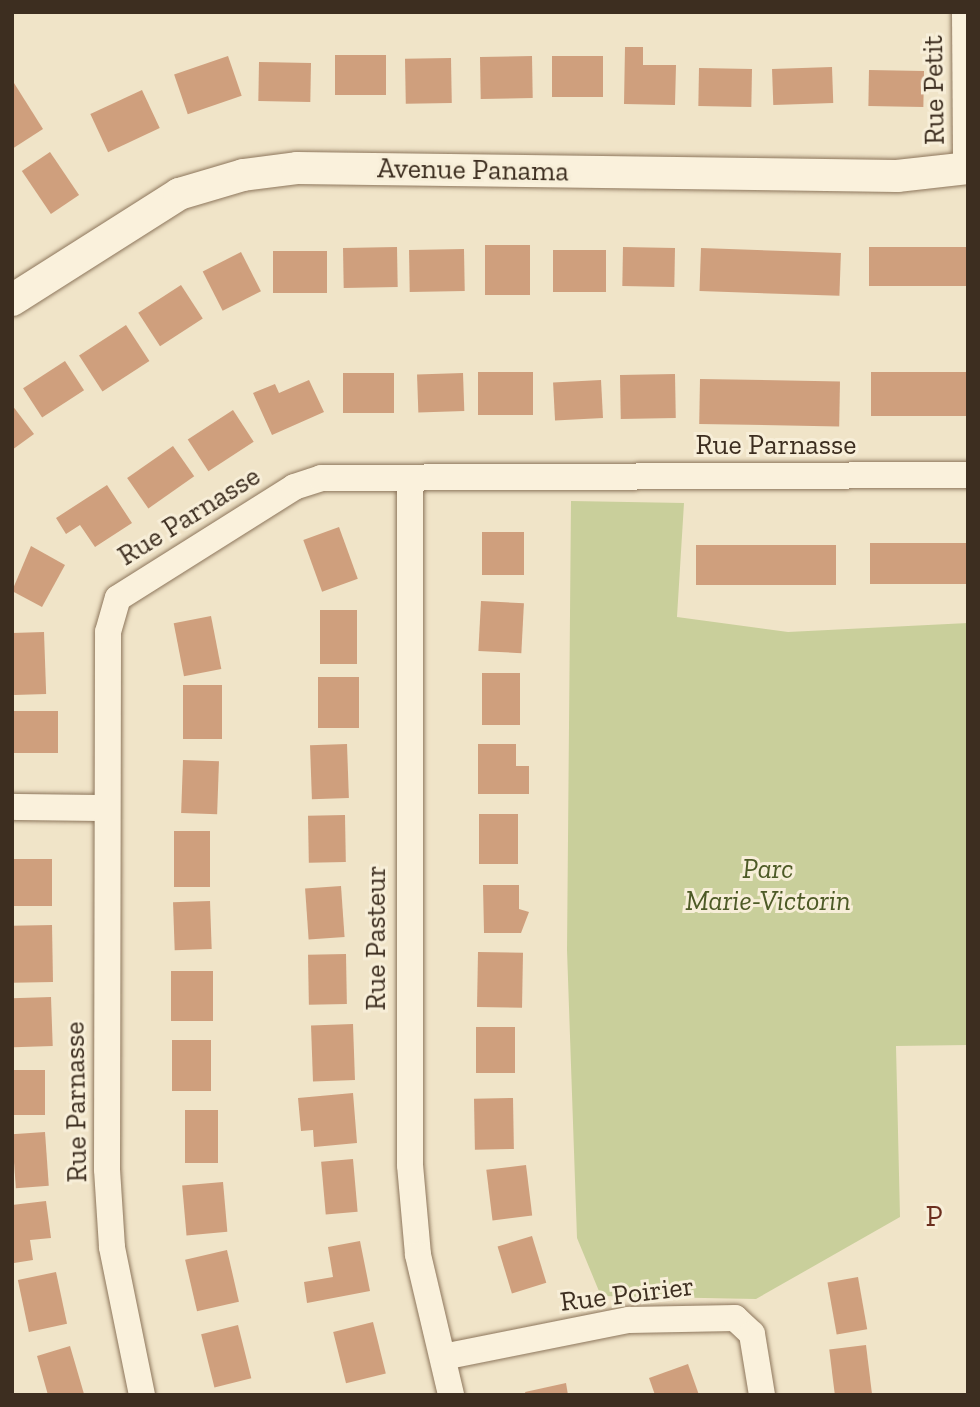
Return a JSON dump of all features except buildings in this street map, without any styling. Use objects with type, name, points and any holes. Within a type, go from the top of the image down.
[{"type":"street","name":"Rue Petit","points":[[965,12],[967,168]]},
{"type":"street","name":"Avenue Panama","points":[[13,299],[179,194],[243,175],[297,168],[897,176],[967,168]]},
{"type":"street","name":"Rue Parnasse","points":[[142,1395],[112,1247],[107,1169],[108,632],[118,598],[294,487],[321,478],[968,475]]},
{"type":"street","name":"Rue Pasteur","points":[[411,478],[410,1165],[418,1255],[451,1395]]},
{"type":"street","points":[[12,807],[107,808]]},
{"type":"street","name":"Rue Poirier","points":[[443,1357],[629,1320],[735,1318],[752,1334],[762,1395]]},
{"type":"green space","name":"Parc Marie-Victorin","points":[[571,501],[684,503],[677,617],[788,632],[968,623],[968,1045],[896,1046],[900,1217],[756,1299],[601,1296],[577,1238],[567,950]]},
{"type":"district","name":"P","points":[[935,1216]]}]
